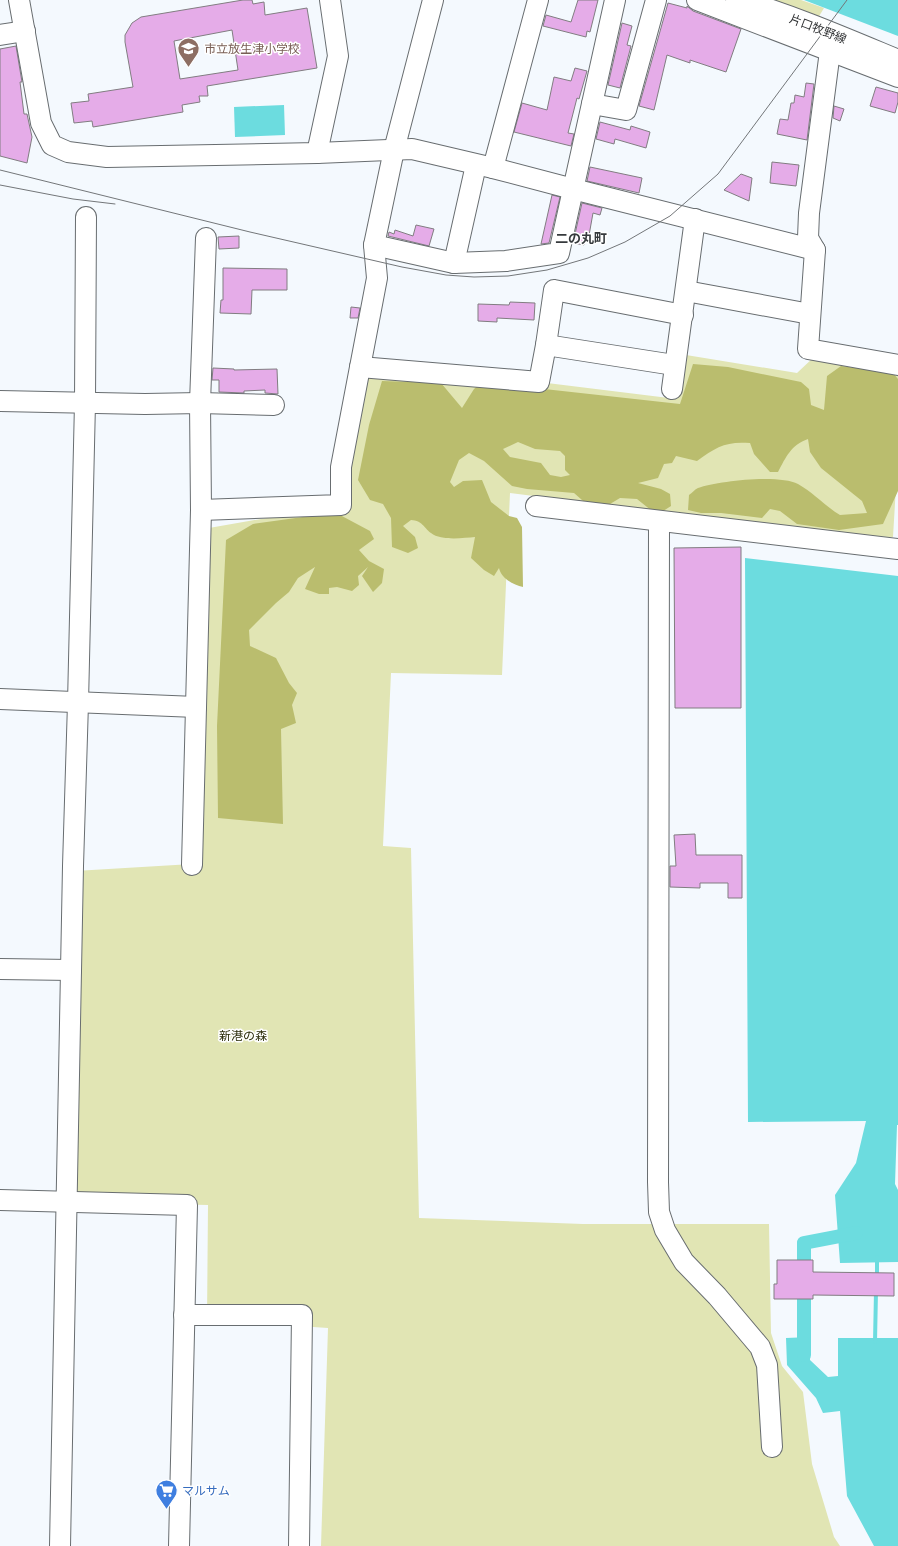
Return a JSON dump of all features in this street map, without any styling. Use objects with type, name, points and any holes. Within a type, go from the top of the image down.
[{"type":"main road","name":"片口牧野線","points":[[738,0],[764,8],[836,35],[898,61]]},
{"type":"street","points":[[19,0],[41,123],[52,145],[68,152],[107,157],[317,153],[412,149],[815,250]]},
{"type":"street","points":[[317,153],[338,56],[330,0]]},
{"type":"street","points":[[201,510],[341,505],[341,467],[377,278],[374,246],[394,150],[432,0]]},
{"type":"street","points":[[454,263],[538,0]]},
{"type":"street","points":[[374,246],[454,263],[506,261],[559,253],[615,0]]},
{"type":"street","points":[[592,104],[626,110],[656,0]]},
{"type":"street","points":[[697,0],[898,77]]},
{"type":"street","points":[[0,35],[25,31]]},
{"type":"street","points":[[830,51],[809,213],[808,238],[815,250],[808,349],[898,365]]},
{"type":"street","points":[[60,1546],[73,866],[85,403],[86,217]]},
{"type":"street","points":[[672,389],[674,365],[683,315],[695,219]]},
{"type":"street","points":[[192,865],[201,510],[200,403],[206,238]]},
{"type":"street","points":[[360,367],[539,382],[554,290],[683,315]]},
{"type":"street","points":[[686,291],[810,314]]},
{"type":"street","points":[[546,345],[674,365]]},
{"type":"street","points":[[0,401],[274,405]]},
{"type":"street","points":[[536,506],[898,549]]},
{"type":"street","points":[[659,521],[659,1212],[665,1230],[684,1262],[717,1296],[760,1347],[768,1365],[772,1447]]},
{"type":"street","points":[[0,699],[196,707]]},
{"type":"street","points":[[0,969],[71,970]]},
{"type":"street","points":[[0,1200],[187,1205],[178,1546]]},
{"type":"street","points":[[184,1315],[302,1316],[299,1546]]},
{"type":"green space","points":[[768,0],[801,0],[824,8],[818,18]]},
{"type":"green space","name":"新港の森","points":[[686,355],[797,373],[814,357],[898,369],[898,453],[893,537],[852,536],[510,493],[502,675],[391,673],[383,846],[411,848],[419,1218],[583,1224],[769,1224],[771,1333],[782,1366],[803,1392],[812,1464],[834,1537],[840,1546],[321,1546],[328,1328],[207,1320],[208,1205],[67,1202],[75,871],[192,864],[209,528],[341,505],[360,367],[539,382],[677,399]]},
{"type":"green space","points":[[693,364],[728,367],[801,382],[809,389],[811,405],[824,410],[827,376],[841,366],[893,373],[898,379],[898,491],[883,524],[839,530],[797,524],[780,511],[770,509],[762,518],[721,513],[701,513],[688,510],[689,495],[698,488],[733,481],[777,479],[798,484],[840,515],[867,513],[862,501],[821,468],[810,452],[808,439],[793,448],[778,472],[770,472],[754,454],[750,443],[734,443],[722,446],[697,461],[676,456],[672,463],[664,464],[658,478],[638,483],[661,489],[670,494],[671,506],[657,515],[637,499],[620,498],[605,507],[590,507],[574,493],[527,489],[512,486],[484,461],[469,453],[459,460],[450,482],[454,487],[463,481],[482,480],[491,502],[509,516],[517,518],[522,527],[523,587],[515,585],[505,578],[500,572],[499,568],[494,576],[484,570],[471,558],[475,537],[446,538],[435,536],[420,523],[411,520],[403,526],[415,537],[418,548],[408,553],[392,547],[391,518],[383,504],[370,500],[358,480],[369,425],[382,381],[441,383],[462,408],[474,389],[482,382],[680,404]],"holes":[[[518,442],[535,449],[560,451],[565,456],[565,470],[570,475],[561,477],[550,475],[541,463],[510,457],[503,449]]]},
{"type":"green space","points":[[340,515],[370,531],[374,539],[359,550],[369,561],[384,569],[382,583],[373,592],[362,576],[368,567],[358,576],[359,585],[352,591],[337,587],[329,588],[329,594],[319,594],[305,589],[315,567],[298,578],[289,592],[249,630],[250,646],[276,658],[289,683],[297,693],[292,705],[296,723],[281,729],[283,824],[218,818],[217,726],[226,540],[253,524],[303,517]]},
{"type":"water","points":[[804,0],[898,0],[898,36]]},
{"type":"water","points":[[284,105],[285,135],[235,137],[234,107]]},
{"type":"water","points":[[745,558],[898,576],[898,1125],[895,1184],[898,1190],[898,1262],[840,1263],[835,1195],[856,1163],[866,1121],[748,1122]]},
{"type":"water","points":[[810,1337],[810,1360],[828,1377],[838,1376],[838,1338],[898,1338],[898,1546],[874,1546],[847,1496],[840,1411],[823,1413],[816,1398],[787,1365],[786,1338]]},
{"type":"building","points":[[243,0],[252,0],[253,4],[264,2],[265,15],[307,8],[317,68],[207,86],[208,96],[199,96],[200,102],[182,105],[183,112],[93,127],[92,121],[74,123],[71,103],[89,101],[88,94],[133,87],[125,35],[132,23],[141,17]],"holes":[[[232,30],[238,70],[180,79],[174,41]]]},
{"type":"building","points":[[578,0],[598,0],[590,32],[587,31],[586,37],[543,26],[546,15],[571,22]]},
{"type":"building","points":[[668,3],[687,8],[687,6],[693,11],[741,29],[726,72],[690,60],[690,63],[667,55],[654,110],[639,106]]},
{"type":"building","points":[[622,23],[632,26],[627,45],[631,46],[620,88],[608,85]]},
{"type":"building","points":[[16,46],[22,82],[20,82],[24,114],[27,114],[32,137],[27,163],[0,156],[0,49]]},
{"type":"building","points":[[575,68],[587,71],[579,99],[577,98],[568,133],[574,134],[571,146],[514,132],[522,103],[547,110],[554,77],[571,81]]},
{"type":"building","points":[[806,83],[814,84],[807,140],[777,134],[780,119],[788,120],[791,103],[794,103],[795,95],[804,97]]},
{"type":"building","points":[[876,87],[898,93],[898,102],[895,113],[870,106]]},
{"type":"building","points":[[834,106],[844,109],[840,121],[833,118]]},
{"type":"building","points":[[600,122],[630,130],[631,126],[650,132],[646,148],[615,139],[614,144],[596,139]]},
{"type":"building","points":[[772,162],[799,165],[796,186],[770,183]]},
{"type":"building","points":[[590,167],[642,178],[639,193],[587,181]]},
{"type":"building","points":[[741,174],[752,178],[749,201],[724,190]]},
{"type":"building","points":[[552,195],[560,197],[549,243],[541,244]]},
{"type":"building","points":[[582,203],[602,208],[600,215],[593,213],[588,241],[585,241],[584,245],[573,243]]},
{"type":"building","points":[[416,225],[434,229],[429,246],[388,236],[389,232],[394,234],[395,230],[413,236]]},
{"type":"building","points":[[239,236],[239,248],[219,249],[218,237]]},
{"type":"building","points":[[223,268],[287,269],[287,290],[252,290],[251,314],[220,313],[221,300],[223,300]]},
{"type":"building","points":[[510,302],[535,303],[534,320],[497,318],[497,322],[478,321],[478,304],[509,305]]},
{"type":"building","points":[[351,307],[360,308],[358,318],[350,318]]},
{"type":"building","points":[[213,368],[234,370],[277,369],[278,394],[265,393],[265,390],[244,391],[244,393],[219,392],[219,380],[212,380]]},
{"type":"building","points":[[741,547],[741,708],[675,708],[674,548]]},
{"type":"building","points":[[695,834],[696,855],[742,855],[742,898],[728,898],[728,883],[700,883],[700,888],[670,887],[670,866],[676,866],[674,835]]},
{"type":"building","points":[[777,1260],[813,1260],[813,1272],[894,1273],[894,1296],[813,1295],[813,1299],[774,1299],[774,1284],[777,1284]]},
{"type":"waterway","points":[[804,1355],[804,1243],[856,1233]]},
{"type":"waterway","points":[[877,1257],[877,1276]]},
{"type":"waterway","points":[[875,1342],[876,1291]]},
{"type":"tram line","points":[[0,170],[250,232],[402,267],[446,275],[474,277],[508,276],[547,270],[588,258],[625,242],[670,216],[718,174],[847,0]]},
{"type":"tram line","points":[[0,185],[73,199],[115,204]]},
{"type":"place","name":"市立放生津小学校","points":[[189,68]]},
{"type":"place","name":"マルサム","points":[[166,1510]]},
{"type":"district","name":"二の丸町","points":[[581,238]]}]
